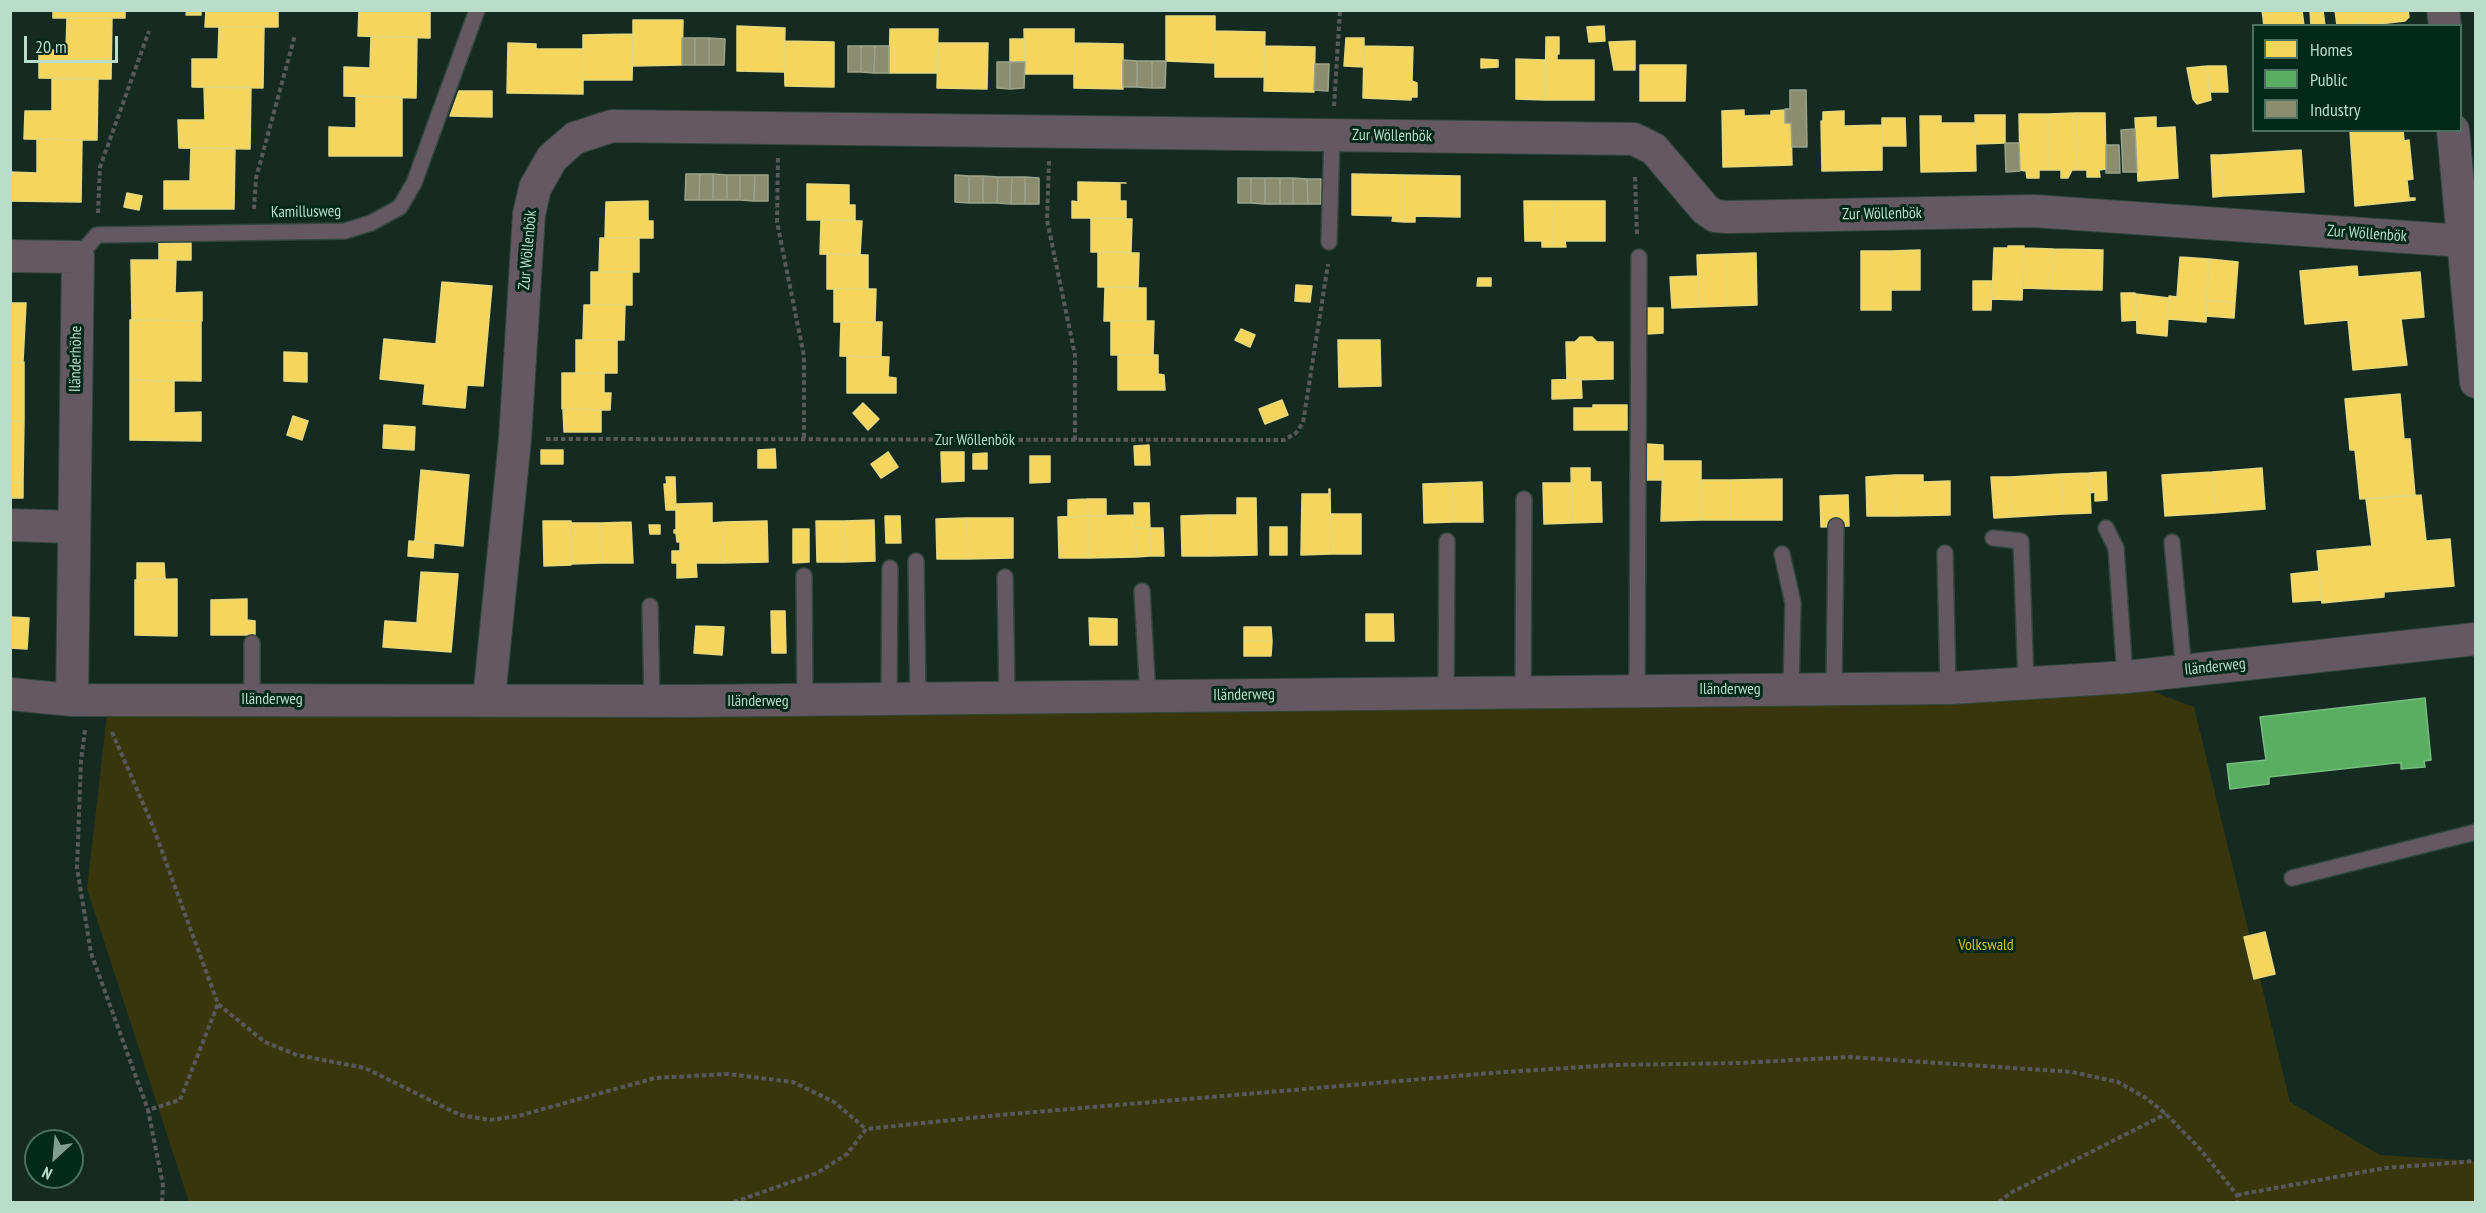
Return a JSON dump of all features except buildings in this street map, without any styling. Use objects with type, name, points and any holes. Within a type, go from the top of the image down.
[{"type":"street","name":"Zur Wöllenbök","points":[[489,699],[515,439],[529,214],[535,188],[552,158],[575,138],[612,126],[1634,139],[1654,149],[1705,209],[1715,216],[2044,211],[2463,241]]},
{"type":"street","points":[[2453,132],[2475,382]]},
{"type":"street","points":[[10,256],[87,246]]},
{"type":"street","name":"Iländerhöhe","points":[[85,700],[74,527],[87,246]]},
{"type":"street","points":[[10,525],[74,527]]},
{"type":"street","name":"Iländerweg","points":[[10,694],[85,700],[652,701],[1948,688],[2125,677],[2475,639]]},
{"type":"lane","name":"Kamillusweg","points":[[87,246],[253,230],[345,231],[371,223],[400,207],[414,183],[477,10]]},
{"type":"lane","name":"Zur Wöllenbök","points":[[1329,242],[1332,135]]},
{"type":"lane","points":[[1637,690],[1639,257]]},
{"type":"lane","points":[[1523,692],[1524,499]]},
{"type":"lane","points":[[1834,689],[1836,526]]},
{"type":"lane","points":[[2106,528],[2116,548],[2125,677]]},
{"type":"lane","points":[[1993,538],[2021,541],[2026,683]]},
{"type":"lane","points":[[1446,693],[1447,541]]},
{"type":"lane","points":[[2172,542],[2184,671]]},
{"type":"lane","points":[[1945,553],[1948,688]]},
{"type":"lane","points":[[1782,554],[1794,603],[1791,689]]},
{"type":"lane","points":[[903,699],[916,561]]},
{"type":"lane","points":[[890,568],[903,699]]},
{"type":"lane","points":[[804,576],[805,700]]},
{"type":"lane","points":[[1005,577],[1007,698]]},
{"type":"lane","points":[[1142,591],[1148,697]]},
{"type":"lane","points":[[650,606],[652,701]]},
{"type":"lane","points":[[252,643],[252,699]]},
{"type":"lane","points":[[2292,878],[2475,832]]},
{"type":"path","name":"Zur Wöllenbök","points":[[1332,135],[1340,10]]},
{"type":"path","points":[[87,246],[100,168],[149,31]]},
{"type":"path","points":[[253,230],[256,178],[295,35]]},
{"type":"path","points":[[778,129],[777,222],[804,356],[804,440]]},
{"type":"path","points":[[1050,133],[1047,220],[1075,355],[1075,440]]},
{"type":"path","points":[[1634,139],[1639,257]]},
{"type":"path","name":"Zur Wöllenbök","points":[[515,439],[1284,440],[1296,433],[1303,423],[1327,279],[1329,242]]},
{"type":"path","points":[[85,700],[152,824],[219,1004],[265,1042],[297,1055],[365,1068],[460,1114],[490,1120],[518,1116],[655,1078],[728,1074],[793,1082],[834,1102],[866,1130]]},
{"type":"path","points":[[85,700],[86,731],[81,761],[77,868],[91,953],[148,1110],[163,1185],[162,1203]]},
{"type":"path","points":[[148,1110],[180,1100],[219,1004]]},
{"type":"path","points":[[734,1203],[817,1173],[847,1154],[866,1130],[1034,1112],[1504,1072],[1615,1065],[1739,1063],[1850,1057],[2072,1072],[2118,1082],[2146,1098],[2166,1114],[2201,1150],[2237,1195],[2237,1203]]},
{"type":"path","points":[[1999,1203],[2012,1192],[2166,1114]]},
{"type":"path","points":[[2237,1195],[2385,1168],[2475,1161]]},
{"type":"green space","name":"Volkswald","points":[[2128,682],[2194,707],[2290,1102],[2380,1155],[2475,1161],[2475,1202],[189,1202],[87,889],[108,705]]}]
